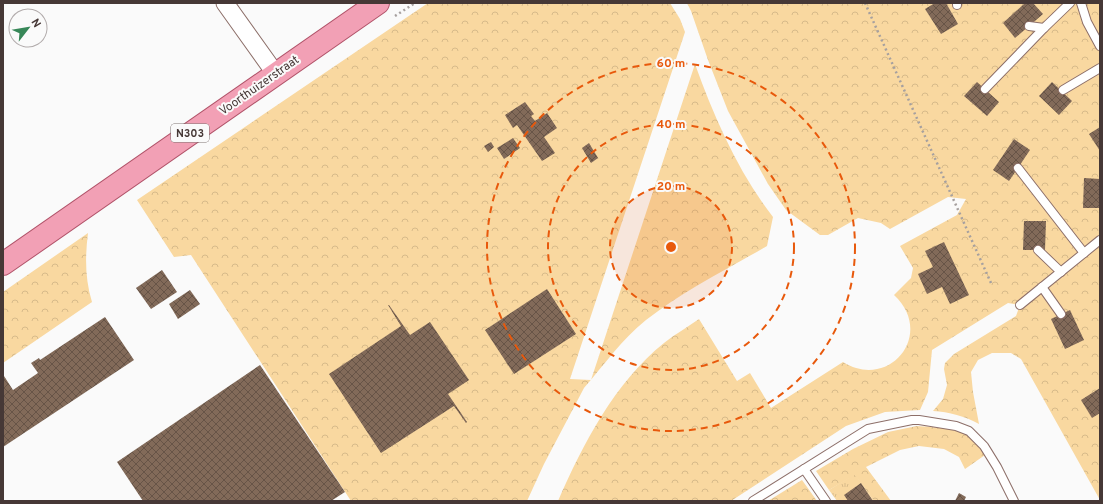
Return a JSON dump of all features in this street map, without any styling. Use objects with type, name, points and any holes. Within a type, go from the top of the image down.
[{"type":"main road","name":"Voorthuizerstraat","points":[[3,264],[378,3]]},
{"type":"street","points":[[224,3],[276,73]]},
{"type":"lane","points":[[985,90],[1070,3]]},
{"type":"lane","points":[[1082,3],[1087,22],[1100,46]]},
{"type":"lane","points":[[1029,26],[1044,28]]},
{"type":"lane","points":[[1063,90],[1100,68]]},
{"type":"lane","points":[[1018,168],[1084,253]]},
{"type":"lane","points":[[1020,305],[1100,240]]},
{"type":"lane","points":[[1038,250],[1061,272]]},
{"type":"lane","points":[[1042,288],[1061,314]]},
{"type":"lane","points":[[753,501],[868,429],[912,420],[956,426],[969,431],[984,446],[997,467],[1014,501]]},
{"type":"lane","points":[[804,469],[826,501]]},
{"type":"path","points":[[865,3],[991,282]]},
{"type":"green space","points":[[428,3],[670,3],[680,19],[685,32],[570,379],[591,380],[584,388],[544,464],[527,501],[351,501],[191,255],[174,257],[137,200]]},
{"type":"green space","points":[[687,3],[1100,3],[1100,500],[1021,359],[1011,353],[992,353],[978,360],[971,372],[979,424],[957,415],[933,411],[943,399],[947,385],[944,369],[945,363],[954,354],[1016,316],[1020,305],[1008,303],[932,350],[928,392],[920,410],[885,412],[846,426],[731,501],[558,501],[578,458],[602,415],[630,376],[646,359],[668,340],[699,319],[737,381],[750,373],[771,408],[843,362],[860,369],[876,369],[890,364],[902,354],[908,341],[910,326],[906,310],[894,295],[911,278],[913,268],[900,246],[957,215],[966,199],[948,197],[890,229],[881,223],[858,218],[828,235],[820,235],[786,210],[768,184],[728,111]]},
{"type":"green space","points":[[695,64],[710,104],[728,144],[760,200],[773,217],[767,246],[690,290],[646,320],[621,344],[591,380]]},
{"type":"green space","points":[[88,233],[86,268],[92,302],[3,363],[3,292]]},
{"type":"green space","points":[[917,426],[960,432],[972,438],[985,455],[965,469],[959,457],[944,449],[919,446],[900,450],[866,467],[891,501],[874,501],[855,475],[829,490],[816,471],[853,449],[888,432]]},
{"type":"green space","points":[[855,474],[874,501],[837,501],[829,490]]},
{"type":"green space","points":[[802,480],[817,501],[768,501]]},
{"type":"building","points":[[935,3],[946,3],[958,24],[941,34],[925,9]]},
{"type":"building","points":[[1025,3],[1033,3],[1043,14],[1015,38],[1003,23]]},
{"type":"building","points":[[977,82],[999,102],[987,116],[964,96]]},
{"type":"building","points":[[1052,82],[1072,101],[1059,115],[1039,96]]},
{"type":"building","points":[[525,102],[534,114],[531,116],[535,121],[547,113],[557,128],[544,137],[555,153],[542,161],[517,125],[513,128],[505,115]]},
{"type":"building","points":[[1100,127],[1100,151],[1089,134]]},
{"type":"building","points":[[513,138],[520,148],[504,159],[497,148]]},
{"type":"building","points":[[1014,139],[1030,150],[1009,181],[993,170]]},
{"type":"building","points":[[491,142],[494,147],[488,152],[484,146]]},
{"type":"building","points":[[589,143],[598,158],[591,163],[582,148]]},
{"type":"building","points":[[1084,178],[1100,179],[1100,208],[1083,208]]},
{"type":"building","points":[[1024,221],[1046,221],[1045,250],[1023,250]]},
{"type":"building","points":[[944,242],[969,295],[950,304],[942,287],[927,294],[918,274],[933,267],[925,251]]},
{"type":"building","points":[[162,270],[177,292],[151,309],[136,288]]},
{"type":"building","points":[[547,289],[576,334],[514,374],[485,330]]},
{"type":"building","points":[[190,290],[200,304],[178,319],[169,304]]},
{"type":"building","points":[[388,305],[410,335],[430,322],[469,380],[448,394],[467,422],[466,423],[454,406],[381,453],[329,374],[401,326]]},
{"type":"building","points":[[1070,310],[1084,340],[1065,349],[1051,319]]},
{"type":"building","points":[[105,317],[134,360],[3,447],[3,377],[4,376],[13,390],[38,373],[31,363],[39,358],[40,360]]},
{"type":"building","points":[[260,365],[345,492],[331,501],[143,501],[117,462]]},
{"type":"building","points":[[1100,388],[1100,413],[1092,418],[1081,400]]},
{"type":"building","points":[[861,483],[873,501],[848,501],[844,495]]},
{"type":"building","points":[[959,493],[966,497],[964,501],[955,501]]}]
